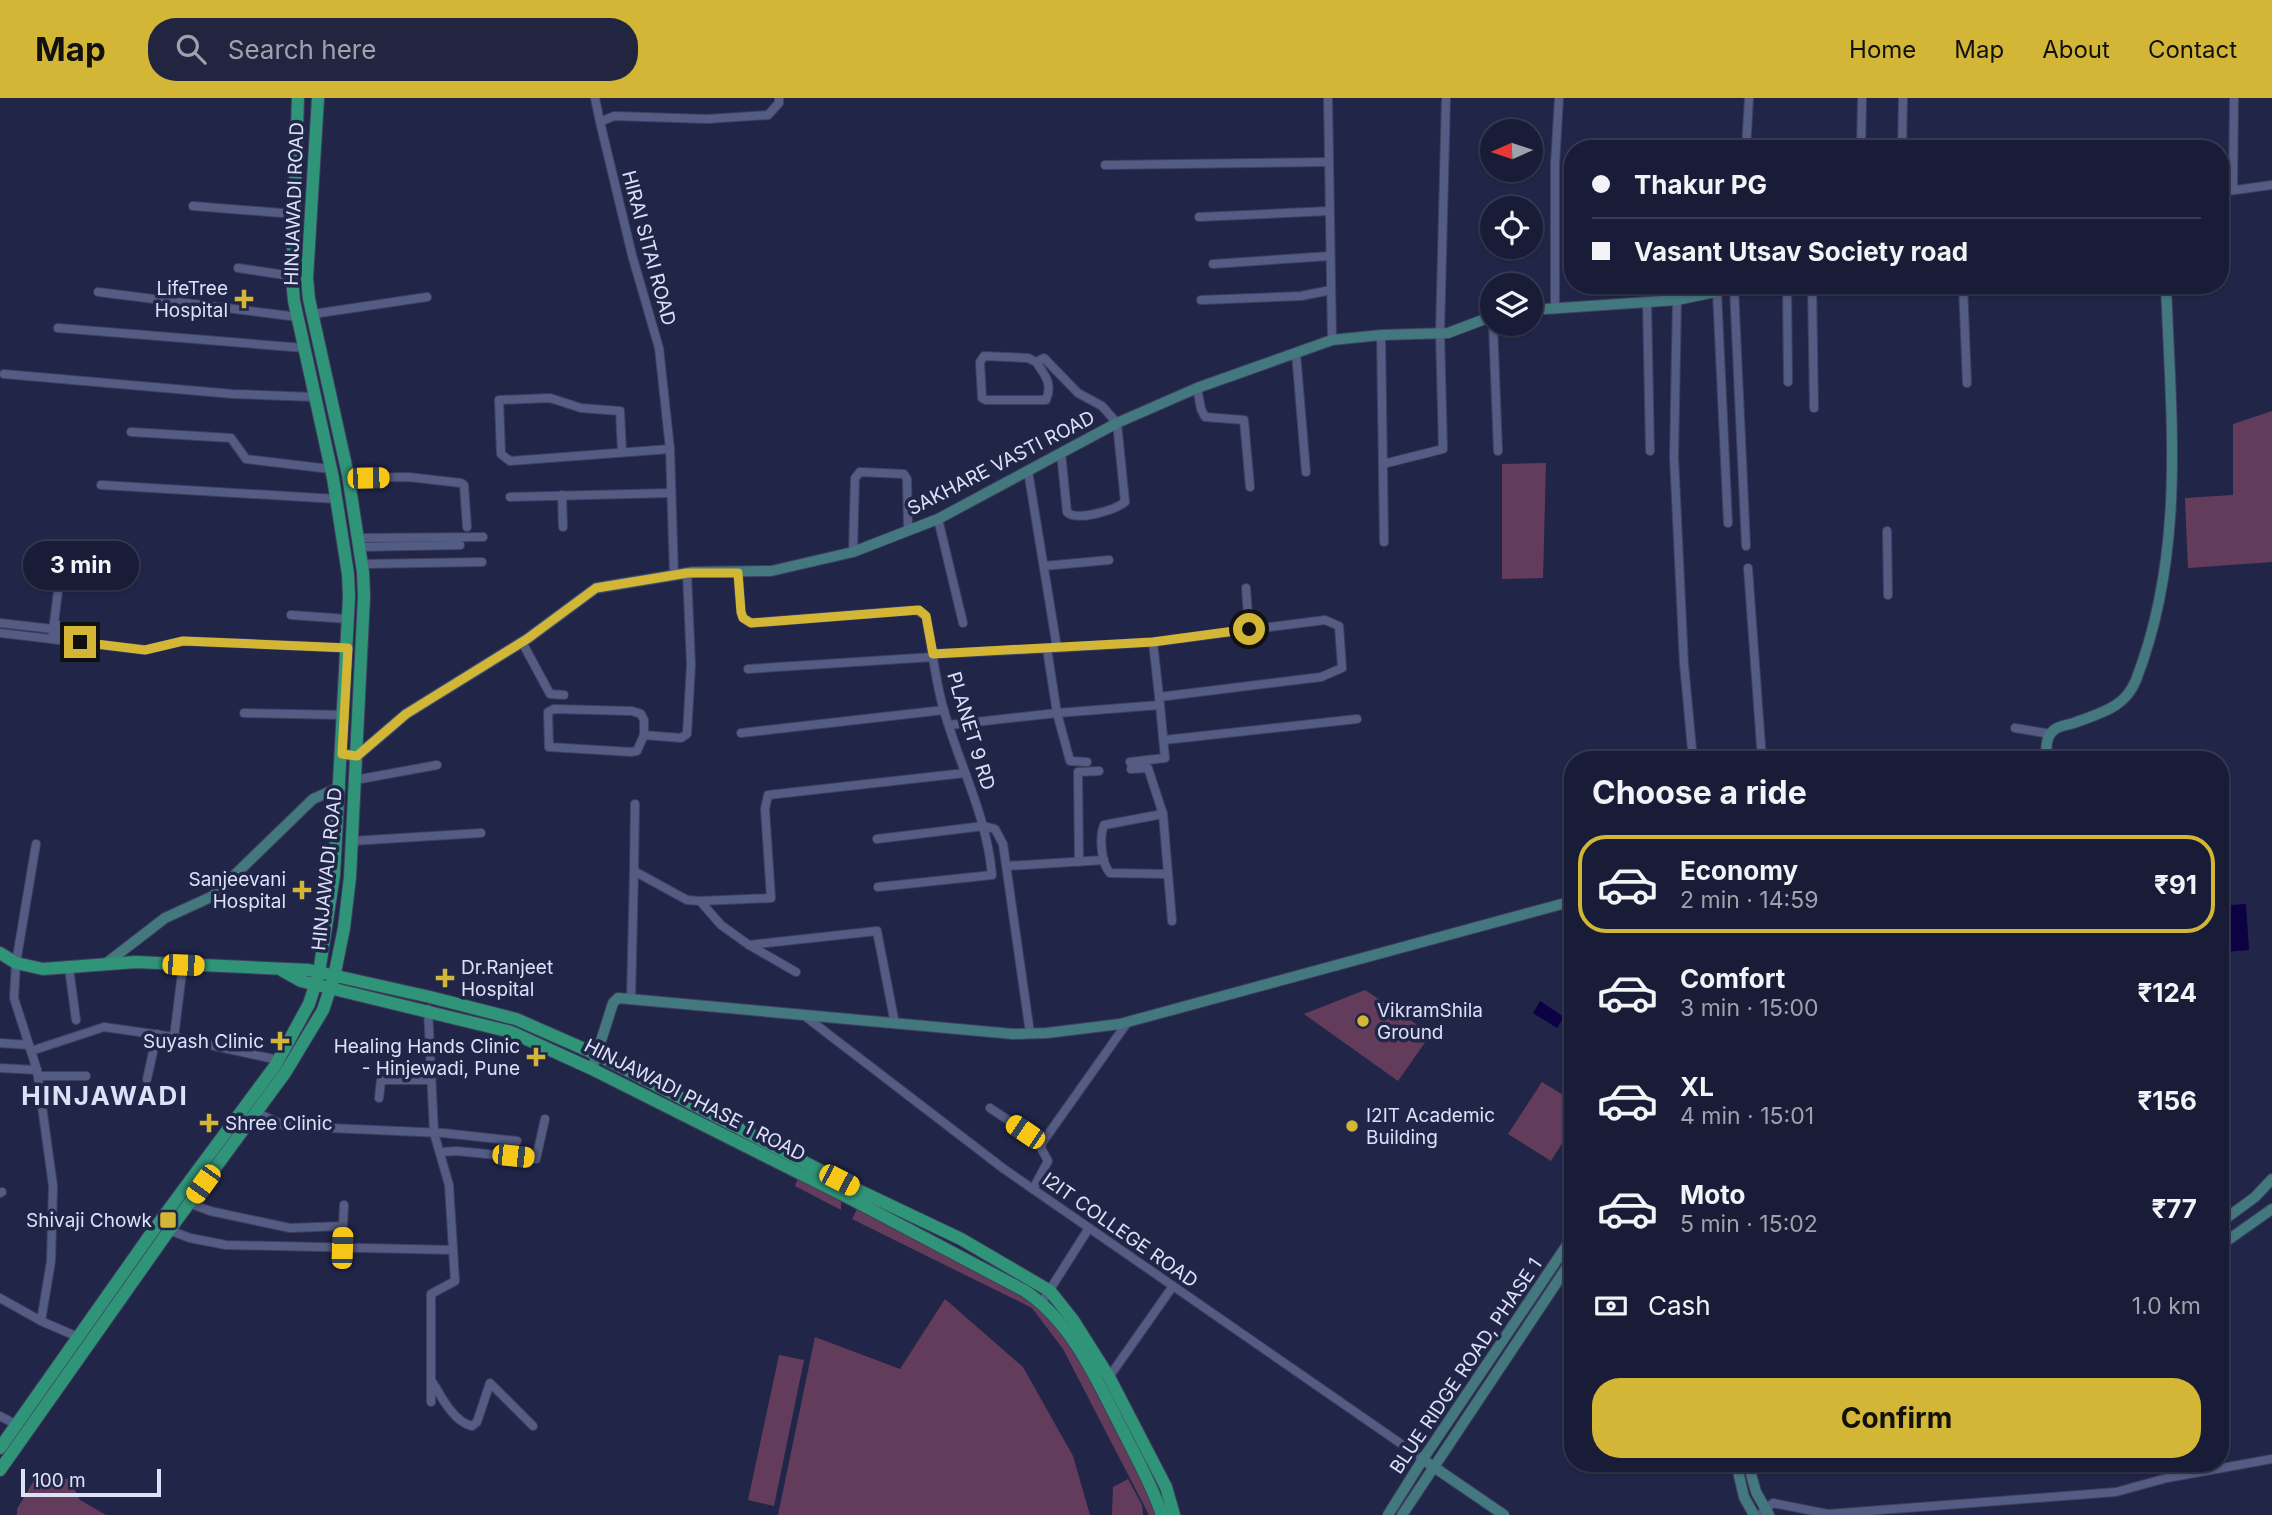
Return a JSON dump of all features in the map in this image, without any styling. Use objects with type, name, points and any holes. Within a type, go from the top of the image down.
[{"type":"main road","points":[[0,1448],[278,1060],[309,1004],[318,979],[334,875],[348,648],[348,574],[292,276],[298,98]]},
{"type":"main road","name":"HINJAWADI ROAD","points":[[0,1470],[299,1050],[323,1010],[333,982],[344,928],[352,841],[364,624],[362,564],[348,478],[307,278],[318,98]]},
{"type":"main road","points":[[0,953],[16,963]]},
{"type":"main road","name":"HINJAWADI PHASE 1 ROAD","points":[[16,963],[43,969],[136,962],[279,969],[333,982],[430,997],[516,1019],[598,1055],[860,1191],[961,1239],[1050,1291],[1073,1320],[1105,1382],[1166,1487],[1174,1515]]},
{"type":"main road","name":"HINJAWADI PHASE 1 ROAD","points":[[333,982],[427,1013],[511,1032],[592,1069],[953,1251],[1042,1302],[1105,1382],[1162,1515]]},
{"type":"street","name":"HIRAI SITAI ROAD","points":[[595,98],[632,255],[659,348],[670,449],[674,575]]},
{"type":"street","points":[[600,122],[614,116],[707,119],[768,116],[779,103],[779,98]]},
{"type":"street","points":[[1328,98],[1332,340]]},
{"type":"street","points":[[1383,464],[1443,449],[1440,333],[1446,98]]},
{"type":"street","points":[[1555,309],[1555,164],[1559,98]]},
{"type":"street","points":[[1747,140],[1749,98]]},
{"type":"street","points":[[1861,140],[1862,98]]},
{"type":"street","points":[[1902,140],[1903,98]]},
{"type":"street","points":[[2233,190],[2234,98]]},
{"type":"street","points":[[1105,165],[1329,162]]},
{"type":"street","points":[[2229,191],[2272,185]]},
{"type":"street","points":[[192,206],[294,214]]},
{"type":"street","points":[[1199,216],[1329,211]]},
{"type":"street","points":[[1213,264],[1330,256]]},
{"type":"street","points":[[239,268],[292,276]]},
{"type":"street","points":[[1201,300],[1301,296],[1331,290]]},
{"type":"street","points":[[98,292],[298,317]]},
{"type":"street","points":[[1543,310],[1677,300],[1707,294]]},
{"type":"street","points":[[1717,294],[1728,523]]},
{"type":"street","points":[[1742,294],[1746,546]]},
{"type":"street","points":[[1787,294],[1788,382]]},
{"type":"street","points":[[1812,294],[1814,408]]},
{"type":"street","points":[[1964,294],[1967,383]]},
{"type":"street","points":[[2047,751],[2047,739],[2054,730],[2124,701],[2135,682],[2156,620],[2169,552],[2174,472],[2166,294]]},
{"type":"street","points":[[313,314],[427,297]]},
{"type":"street","points":[[1677,300],[1674,457],[1684,664],[1692,751]]},
{"type":"street","points":[[1647,302],[1650,451]]},
{"type":"street","name":"SAKHARE VASTI ROAD","points":[[357,756],[406,714],[522,642],[596,588],[687,573],[771,571],[853,552],[938,519],[1117,423],[1197,388],[1332,340],[1448,333],[1480,321]]},
{"type":"street","points":[[58,328],[304,348]]},
{"type":"street","points":[[1381,335],[1384,542]]},
{"type":"street","points":[[1493,336],[1498,451]]},
{"type":"street","points":[[1296,353],[1306,472]]},
{"type":"street","points":[[984,356],[1028,358],[1036,362],[1049,380],[1049,396],[1046,400],[982,398],[980,362],[984,356]]},
{"type":"street","points":[[1036,362],[1044,358],[1078,393],[1102,406],[1117,423],[1126,497],[1122,505],[1075,518],[1070,516],[1067,512],[1060,453]]},
{"type":"street","points":[[4,374],[233,394],[314,397]]},
{"type":"street","points":[[1197,388],[1201,410],[1206,417],[1244,420],[1250,487]]},
{"type":"street","points":[[622,452],[620,411],[581,408],[550,398],[499,400],[501,454],[510,461],[670,449]]},
{"type":"street","points":[[131,432],[231,438],[246,458],[330,469]]},
{"type":"street","points":[[1028,471],[1057,648]]},
{"type":"street","points":[[853,552],[855,478],[860,472],[904,474],[908,530]]},
{"type":"street","points":[[348,478],[408,477],[461,483],[464,485],[467,527]]},
{"type":"street","points":[[101,485],[336,499]]},
{"type":"street","points":[[510,497],[670,493]]},
{"type":"street","points":[[562,495],[563,527]]},
{"type":"street","points":[[938,519],[963,623]]},
{"type":"street","points":[[1887,531],[1888,595]]},
{"type":"street","points":[[358,542],[483,537]]},
{"type":"street","points":[[358,542],[460,545]]},
{"type":"street","points":[[1044,566],[1108,560]]},
{"type":"street","points":[[362,564],[482,562]]},
{"type":"street","points":[[1748,568],[1761,751]]},
{"type":"street","points":[[644,735],[681,738],[687,734],[691,665],[687,573]]},
{"type":"street","name":"PLANET 9 RD","points":[[738,573],[741,612],[743,618],[751,623],[919,610],[926,616],[944,710],[984,826],[993,827],[999,834],[1004,853],[1030,1033]]},
{"type":"street","points":[[55,639],[59,583]]},
{"type":"street","points":[[1246,588],[1249,629]]},
{"type":"street","points":[[291,615],[348,619]]},
{"type":"street","points":[[748,669],[1153,642],[1325,620],[1339,626],[1342,668],[1321,677],[1159,701],[949,725]]},
{"type":"street","points":[[0,623],[54,625]]},
{"type":"street","points":[[0,633],[145,650],[183,641],[348,648]]},
{"type":"street","points":[[522,642],[550,694],[564,695]]},
{"type":"street","points":[[1153,642],[1165,758],[1161,761],[1130,765],[1148,768],[1163,814],[1172,921]]},
{"type":"street","points":[[1047,649],[1057,713],[1070,761],[1087,762]]},
{"type":"street","points":[[554,709],[632,711],[641,714],[644,720],[644,735],[638,751],[631,752],[549,747],[548,712],[554,709]]},
{"type":"street","points":[[741,733],[944,710]]},
{"type":"street","points":[[244,712],[344,715]]},
{"type":"street","points":[[1164,740],[1357,719]]},
{"type":"street","points":[[2015,728],[2051,734]]},
{"type":"street","points":[[342,754],[357,756]]},
{"type":"street","points":[[355,780],[437,765]]},
{"type":"street","points":[[1079,862],[1078,772],[1099,771]]},
{"type":"street","points":[[634,871],[687,900],[772,897],[765,809],[768,795],[965,773]]},
{"type":"street","points":[[104,965],[165,918],[213,896],[313,799],[340,787]]},
{"type":"street","points":[[631,999],[635,804]]},
{"type":"street","points":[[1163,814],[1104,825],[1104,860],[1110,873],[1167,873]]},
{"type":"street","points":[[877,839],[984,826],[992,874],[878,887]]},
{"type":"street","points":[[352,841],[481,833]]},
{"type":"street","points":[[36,844],[16,963],[14,998],[37,1073],[53,1186],[51,1261],[41,1321]]},
{"type":"street","points":[[990,852],[1004,853]]},
{"type":"street","points":[[1006,866],[1104,860]]},
{"type":"street","points":[[700,901],[721,925],[796,972]]},
{"type":"street","points":[[592,1069],[613,1003],[618,998],[1013,1034],[1047,1033],[1127,1023],[1564,903]]},
{"type":"street","points":[[750,945],[877,931],[895,1024]]},
{"type":"street","points":[[174,1037],[183,965]]},
{"type":"street","points":[[69,968],[76,1020]]},
{"type":"street","points":[[430,997],[427,1013],[434,1133],[449,1185],[455,1281],[431,1294],[431,1402]]},
{"type":"street","name":"I2IT COLLEGE ROAD","points":[[806,1017],[1033,1189],[1423,1459]]},
{"type":"street","points":[[1033,1189],[1049,1159],[1041,1148],[1042,1143],[1127,1023]]},
{"type":"street","points":[[0,1043],[30,1048],[104,1027],[174,1037],[278,1060]]},
{"type":"street","points":[[147,1079],[157,1034]]},
{"type":"street","points":[[0,1068],[86,1076]]},
{"type":"street","points":[[379,1098],[381,1080],[431,1080]]},
{"type":"street","points":[[990,1108],[1042,1143]]},
{"type":"street","points":[[256,1112],[285,1126],[517,1140]]},
{"type":"street","points":[[441,1153],[467,1152],[536,1159],[545,1119]]},
{"type":"street","points":[[2229,1216],[2255,1197],[2272,1179]]},
{"type":"street","points":[[189,1203],[210,1211],[290,1228],[343,1226]]},
{"type":"street","points":[[342,1248],[344,1205]]},
{"type":"street","points":[[2229,1239],[2272,1209]]},
{"type":"street","points":[[1042,1302],[1089,1228]]},
{"type":"street","points":[[169,1230],[190,1238],[226,1245],[453,1250]]},
{"type":"street","name":"BLUE RIDGE ROAD, PHASE 1","points":[[1388,1515],[1564,1249]]},
{"type":"street","name":"BLUE RIDGE ROAD, PHASE 1","points":[[1402,1515],[1564,1271]]},
{"type":"street","points":[[1105,1382],[1173,1286]]},
{"type":"street","points":[[0,1298],[41,1321],[78,1337]]},
{"type":"street","points":[[431,1381],[453,1414],[467,1426],[477,1422],[491,1383],[533,1426]]},
{"type":"street","points":[[0,1416],[16,1425]]},
{"type":"street","points":[[1423,1459],[1504,1515]]},
{"type":"street","points":[[2229,1467],[2272,1459]]},
{"type":"street","points":[[1738,1472],[1744,1497],[1762,1514]]},
{"type":"street","points":[[1750,1472],[1762,1514]]},
{"type":"street","points":[[1762,1514],[1773,1503],[1828,1514],[1903,1512],[2116,1492],[2200,1472]]},
{"type":"shaded area","points":[[2272,411],[2272,562],[2188,568],[2185,498],[2233,495],[2233,424]]},
{"type":"shaded area","points":[[1546,463],[1543,578],[1502,579],[1502,464]]},
{"type":"shaded area","points":[[2246,904],[2249,950],[2229,952],[2230,905]]},
{"type":"shaded area","points":[[1365,990],[1431,1034],[1398,1081],[1304,1014]]},
{"type":"shaded area","points":[[1540,1001],[1564,1017],[1557,1028],[1533,1013]]},
{"type":"shaded area","points":[[1542,1082],[1564,1095],[1564,1140],[1551,1161],[1508,1134]]},
{"type":"shaded area","points":[[799,1175],[841,1198],[841,1210],[795,1186]]},
{"type":"shaded area","points":[[858,1207],[1033,1301],[1056,1323],[1074,1351],[1153,1501],[1156,1515],[1149,1515],[1063,1349],[1032,1308],[852,1219]]},
{"type":"shaded area","points":[[945,1299],[1023,1367],[1073,1456],[1090,1515],[778,1515],[815,1337],[900,1369]]},
{"type":"shaded area","points":[[779,1355],[804,1360],[774,1506],[748,1500]]},
{"type":"shaded area","points":[[36,1477],[69,1479],[80,1500],[106,1515],[17,1515],[17,1509]]},
{"type":"shaded area","points":[[1128,1479],[1142,1505],[1143,1515],[1112,1515],[1113,1487]]},
{"type":"place","name":"LifeTree Hospital","points":[[244,299]]},
{"type":"place","name":"Sanjeevani Hospital","points":[[302,890]]},
{"type":"place","name":"Dr.Ranjeet Hospital","points":[[445,978]]},
{"type":"place","name":"VikramShila Ground","points":[[1363,1021]]},
{"type":"place","name":"Suyash Clinic","points":[[280,1041]]},
{"type":"place","name":"Healing Hands Clinic - Hinjewadi, Pune","points":[[536,1057]]},
{"type":"place","name":"Shree Clinic","points":[[209,1123]]},
{"type":"place","name":"I2IT Academic Building","points":[[1352,1126]]},
{"type":"place","name":"Shivaji Chowk","points":[[168,1220]]},
{"type":"district","name":"HINJAWADI","points":[[105,1095]]},
{"type":"route","points":[[80,642],[145,650],[183,641],[348,648],[342,754],[357,756],[406,714],[527,639],[596,588],[687,573],[738,573],[741,612],[743,618],[751,623],[919,610],[926,616],[933,654],[1153,642],[1249,629]]}]
